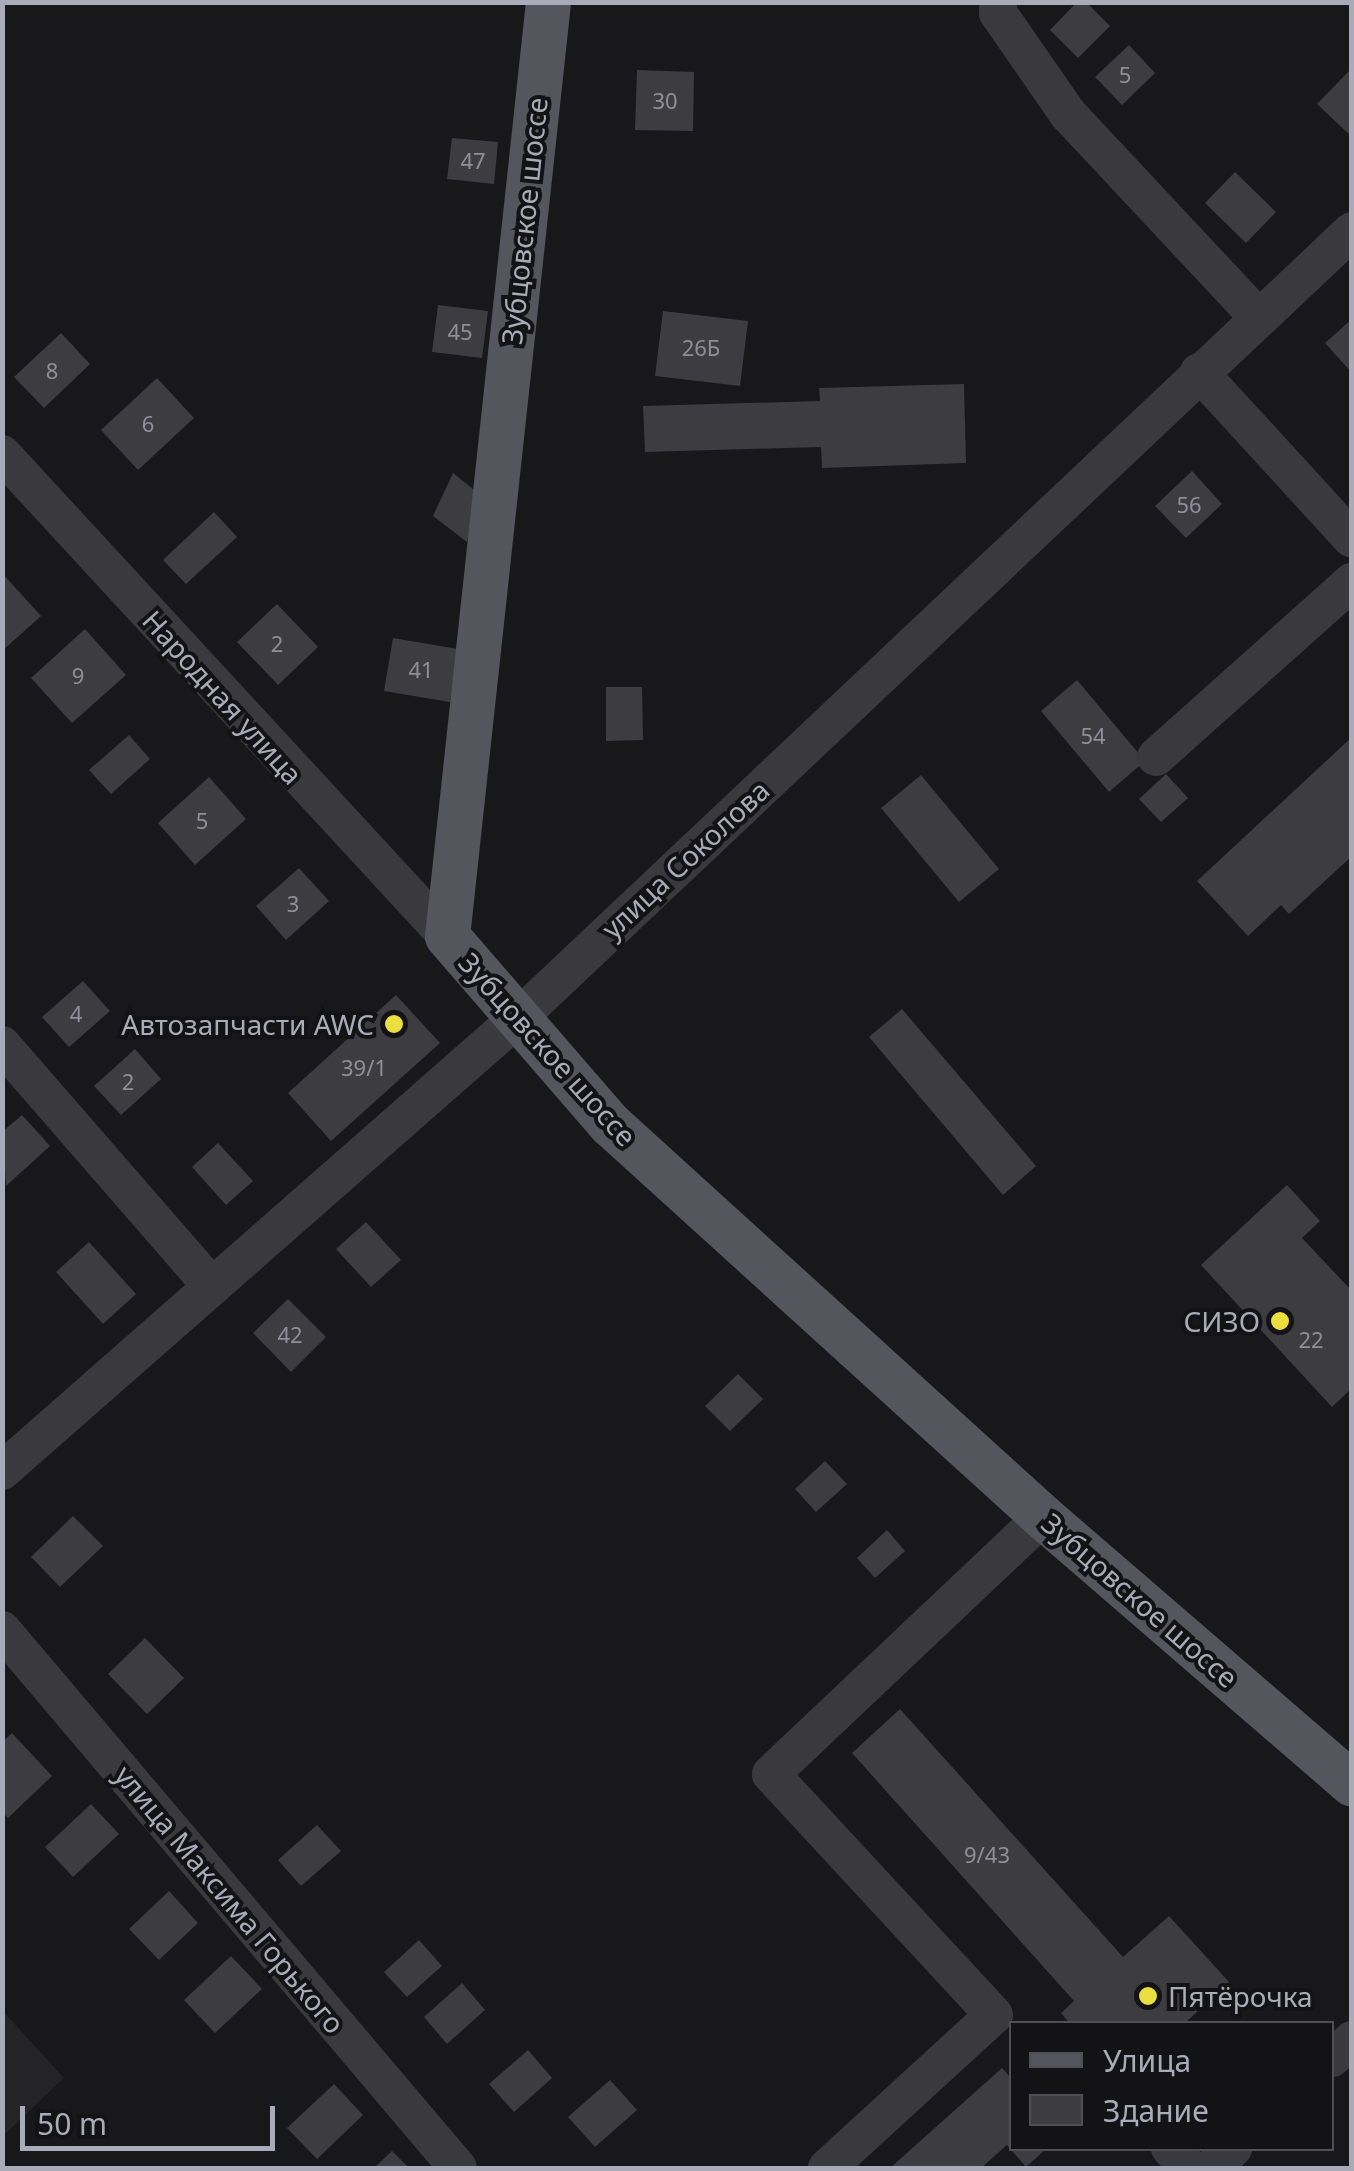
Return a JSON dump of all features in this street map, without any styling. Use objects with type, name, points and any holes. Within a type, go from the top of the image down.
[{"type":"main road","name":"Зубцовское шоссе","points":[[548,2],[448,936],[610,1124],[1044,1517],[1352,1784]]},
{"type":"street","points":[[998,8],[1068,114],[1258,317]]},
{"type":"street","name":"улица Соколова","points":[[2,1471],[518,1017],[1352,231]]},
{"type":"street","points":[[1199,372],[1352,540]]},
{"type":"street","name":"Народная улица","points":[[2,454],[448,936]]},
{"type":"street","points":[[1156,758],[1352,582]]},
{"type":"street","points":[[2,1046],[210,1284]]},
{"type":"street","points":[[827,2168],[1004,2019],[772,1774],[1044,1517]]},
{"type":"street","name":"улица Максима Горького","points":[[2,1630],[458,2168]]},
{"type":"street","points":[[1211,2168],[1230,2151]]},
{"type":"shaded area","points":[[3,2011],[64,2078],[3,2136]]},
{"type":"building","points":[[1077,2],[1086,2],[1110,26],[1078,58],[1050,30]]},
{"type":"building","points":[[1129,45],[1155,73],[1122,105],[1095,77]]},
{"type":"building","points":[[1352,68],[1352,137],[1317,104]]},
{"type":"building","points":[[637,70],[694,72],[693,131],[635,130]]},
{"type":"building","points":[[452,138],[498,142],[494,184],[447,179]]},
{"type":"building","points":[[1235,172],[1276,212],[1246,243],[1205,203]]},
{"type":"building","points":[[438,305],[488,311],[482,358],[432,352]]},
{"type":"building","points":[[663,311],[748,321],[740,386],[655,376]]},
{"type":"building","points":[[1352,319],[1352,373],[1325,343]]},
{"type":"building","points":[[61,333],[90,364],[44,408],[14,377]]},
{"type":"building","points":[[157,378],[194,418],[138,470],[101,430]]},
{"type":"building","points":[[964,384],[966,463],[822,468],[821,447],[645,452],[643,406],[820,401],[819,388]]},
{"type":"building","points":[[1192,471],[1222,504],[1186,538],[1155,506]]},
{"type":"building","points":[[453,473],[478,493],[467,542],[433,516]]},
{"type":"building","points":[[214,512],[237,537],[186,584],[163,560]]},
{"type":"building","points":[[2,573],[41,616],[2,651]]},
{"type":"building","points":[[277,604],[318,647],[278,685],[237,642]]},
{"type":"building","points":[[85,629],[126,675],[72,723],[31,678]]},
{"type":"building","points":[[393,638],[458,649],[450,702],[384,691]]},
{"type":"building","points":[[1077,680],[1145,761],[1109,792],[1041,711]]},
{"type":"building","points":[[606,687],[642,687],[643,740],[606,741]]},
{"type":"building","points":[[129,735],[150,759],[111,794],[89,770]]},
{"type":"building","points":[[1352,737],[1352,856],[1289,914],[1281,905],[1248,936],[1197,881]]},
{"type":"building","points":[[1166,774],[1188,798],[1161,822],[1139,799]]},
{"type":"building","points":[[921,775],[999,869],[959,902],[881,808]]},
{"type":"building","points":[[209,777],[246,819],[195,865],[158,823]]},
{"type":"building","points":[[299,868],[329,901],[286,940],[256,906]]},
{"type":"building","points":[[83,981],[110,1011],[69,1047],[42,1017]]},
{"type":"building","points":[[396,995],[440,1043],[331,1141],[288,1093]]},
{"type":"building","points":[[902,1009],[1036,1166],[1003,1195],[869,1037]]},
{"type":"building","points":[[135,1049],[161,1079],[121,1115],[94,1086]]},
{"type":"building","points":[[22,1115],[50,1146],[6,1186],[2,1132]]},
{"type":"building","points":[[218,1143],[253,1181],[226,1205],[192,1167]]},
{"type":"building","points":[[1287,1185],[1320,1221],[1302,1238],[1352,1291],[1352,1388],[1332,1407],[1201,1265]]},
{"type":"building","points":[[366,1222],[401,1260],[371,1287],[336,1249]]},
{"type":"building","points":[[89,1242],[136,1294],[103,1324],[56,1272]]},
{"type":"building","points":[[288,1299],[326,1337],[291,1372],[253,1333]]},
{"type":"building","points":[[738,1374],[763,1399],[730,1431],[705,1406]]},
{"type":"building","points":[[825,1461],[847,1484],[816,1512],[795,1489]]},
{"type":"building","points":[[73,1516],[103,1546],[60,1587],[31,1557]]},
{"type":"building","points":[[887,1530],[905,1551],[875,1578],[857,1558]]},
{"type":"building","points":[[145,1638],[184,1678],[147,1714],[108,1674]]},
{"type":"building","points":[[900,1709],[1123,1957],[1169,1916],[1229,1982],[1187,2021],[1068,2021],[1061,2013],[1074,2001],[852,1753]]},
{"type":"building","points":[[12,1733],[52,1776],[8,1818],[2,1812],[2,1742]]},
{"type":"building","points":[[91,1804],[119,1834],[73,1877],[45,1847]]},
{"type":"building","points":[[317,1825],[341,1851],[301,1886],[278,1860]]},
{"type":"building","points":[[169,1891],[198,1923],[159,1960],[129,1929]]},
{"type":"building","points":[[419,1940],[442,1966],[407,1997],[384,1972]]},
{"type":"building","points":[[231,1956],[262,1989],[215,2033],[184,2000]]},
{"type":"building","points":[[462,1983],[485,2010],[447,2044],[424,2017]]},
{"type":"building","points":[[528,2050],[552,2078],[514,2112],[489,2084]]},
{"type":"building","points":[[1002,2068],[1009,2076],[1009,2147],[1007,2145],[981,2168],[890,2168]]},
{"type":"building","points":[[610,2080],[637,2110],[595,2147],[568,2117]]},
{"type":"building","points":[[334,2084],[363,2115],[317,2159],[287,2128]]},
{"type":"building","points":[[392,2151],[409,2168],[374,2168]]},
{"type":"building","points":[[1012,2151],[1044,2151],[1026,2167]]},
{"type":"place","name":"Автозапчасти AWC","points":[[394,1024]]},
{"type":"place","name":"СИЗО","points":[[1280,1321]]},
{"type":"place","name":"Пятёрочка","points":[[1148,1996]]}]
